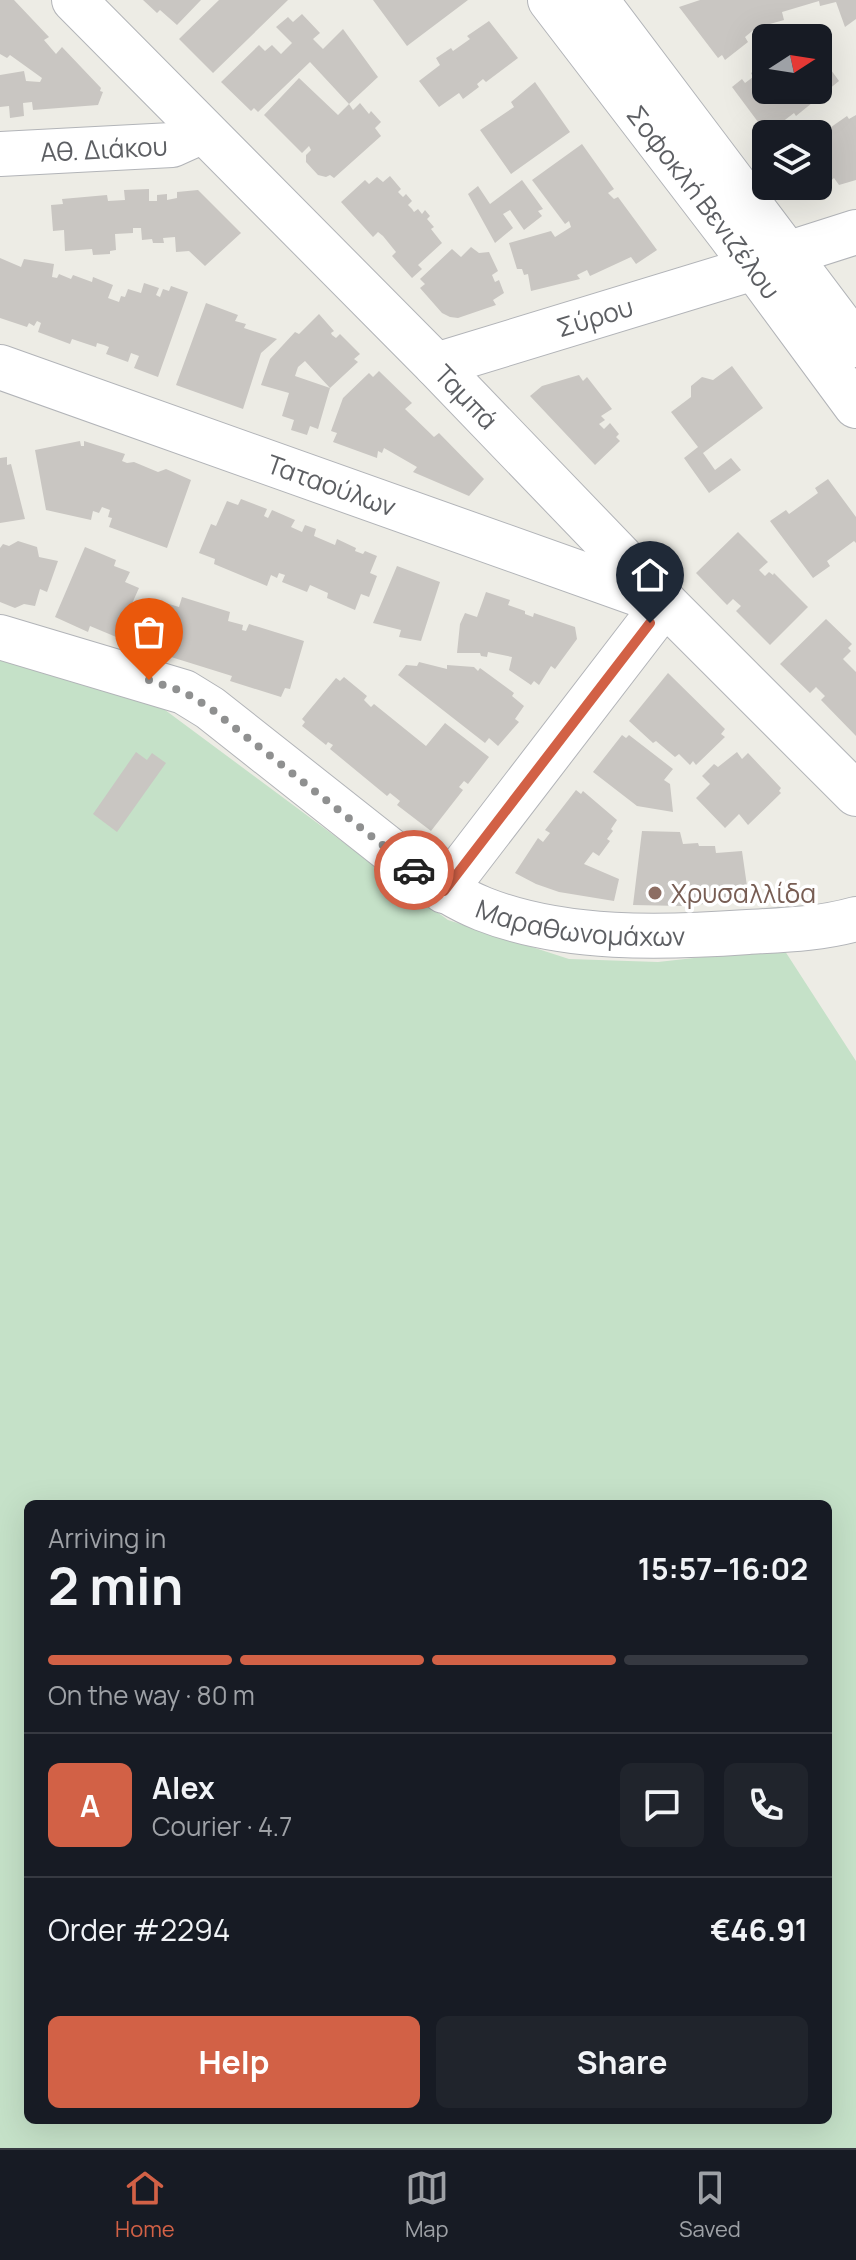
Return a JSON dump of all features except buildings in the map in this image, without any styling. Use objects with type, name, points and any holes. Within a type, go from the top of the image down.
[{"type":"street","name":"Ταμπά","points":[[74,0],[856,794]]},
{"type":"street","name":"Σοφοκλή Βενιζέλου","points":[[550,0],[770,261],[856,345]]},
{"type":"street","name":"Σοφοκλή Βενιζέλου","points":[[596,0],[770,261],[856,406]]},
{"type":"street","name":"Αθ. Διάκου","points":[[0,154],[172,145],[203,131]]},
{"type":"street","name":"Σύρου","points":[[436,365],[856,232]]},
{"type":"street","name":"Ταταούλων","points":[[8,383],[665,603]]},
{"type":"street","points":[[444,891],[665,603]]},
{"type":"street","name":"Μαραθωνομάχων","points":[[0,637],[184,692],[210,708],[415,870],[444,891],[484,910],[544,927],[639,937],[811,928],[834,926],[856,919]]},
{"type":"green space","points":[[0,658],[157,704],[448,920],[569,959],[658,962],[783,948],[856,1061],[856,2148],[0,2148]]},
{"type":"way so far","points":[[149,680],[184,692],[210,708],[414,870]]},
{"type":"place","name":"Χρυσαλλίδα","points":[[655,893]]},
{"type":"route","points":[[414,870],[444,891],[650,623]]}]
